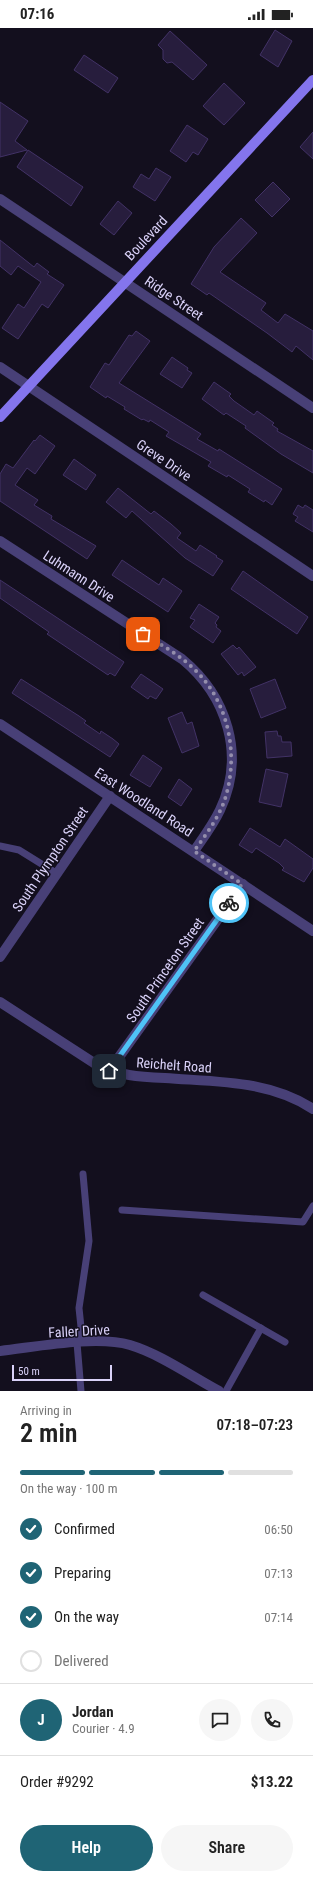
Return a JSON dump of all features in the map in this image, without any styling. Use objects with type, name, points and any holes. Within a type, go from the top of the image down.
[{"type":"street","name":"Boulevard","points":[[0,417],[313,80]]},
{"type":"street","name":"Ridge Street","points":[[0,199],[313,408]]},
{"type":"street","name":"Greve Drive","points":[[0,367],[313,576]]},
{"type":"street","name":"Luhmann Drive","points":[[0,541],[182,659],[194,669],[216,698],[227,724],[231,746],[231,768],[227,793],[221,810],[194,851]]},
{"type":"street","name":"East Woodland Road","points":[[0,724],[313,931]]},
{"type":"street","name":"South Plympton Street","points":[[0,957],[110,796]]},
{"type":"street","name":"South Princeton Street","points":[[109,1071],[242,884]]},
{"type":"street","name":"Reichelt Road","points":[[0,1002],[94,1064],[109,1071],[128,1076],[240,1083],[261,1087],[287,1095],[313,1109]]},
{"type":"street","name":"Faller Drive","points":[[0,1351],[107,1341],[129,1345],[146,1351],[219,1391]]},
{"type":"lane","points":[[0,846],[19,850],[56,873]]},
{"type":"lane","points":[[81,1391],[77,1343],[81,1327],[79,1308],[89,1241],[83,1174]]},
{"type":"lane","points":[[122,1210],[303,1222],[313,1206]]},
{"type":"lane","points":[[203,1295],[285,1342]]},
{"type":"lane","points":[[226,1391],[261,1328]]},
{"type":"building","points":[[275,30],[292,41],[278,67],[260,55]]},
{"type":"building","points":[[170,31],[207,65],[193,80],[172,62],[167,63],[163,59],[163,50],[158,45]]},
{"type":"building","points":[[84,55],[118,78],[108,93],[74,70]]},
{"type":"building","points":[[224,83],[245,103],[224,125],[203,106]]},
{"type":"building","points":[[0,102],[28,121],[15,141],[27,150],[0,157]]},
{"type":"building","points":[[187,125],[208,139],[198,155],[193,152],[186,162],[170,151]]},
{"type":"building","points":[[313,132],[313,159],[300,147]]},
{"type":"building","points":[[28,150],[83,187],[71,206],[17,167]]},
{"type":"building","points":[[156,168],[171,177],[155,201],[133,187],[141,174],[149,179]]},
{"type":"building","points":[[273,182],[290,199],[272,217],[255,200]]},
{"type":"building","points":[[118,201],[132,213],[114,235],[100,224]]},
{"type":"building","points":[[241,218],[257,233],[220,272],[266,303],[261,310],[278,323],[285,314],[313,331],[313,360],[296,346],[292,352],[209,293],[207,295],[191,284],[214,247]]},
{"type":"building","points":[[0,240],[34,267],[37,263],[49,272],[47,274],[64,285],[48,308],[42,304],[18,339],[2,328],[18,304],[24,308],[41,282],[18,266],[11,275],[0,266]]},
{"type":"building","points":[[136,331],[150,341],[119,383],[201,434],[197,439],[218,451],[219,449],[282,489],[272,505],[248,492],[250,489],[228,475],[227,477],[208,466],[211,462],[166,436],[169,432],[150,420],[149,422],[143,419],[142,420],[124,409],[125,407],[107,396],[106,398],[90,387],[105,363],[109,365],[129,335],[132,336]]},
{"type":"building","points":[[172,357],[188,368],[187,370],[192,373],[182,388],[160,374]]},
{"type":"building","points":[[214,382],[231,394],[229,396],[234,401],[254,415],[257,411],[274,423],[272,425],[278,429],[277,431],[313,451],[313,473],[281,454],[245,428],[246,426],[226,413],[224,415],[202,399]]},
{"type":"building","points":[[40,435],[55,446],[35,474],[27,468],[15,485],[38,500],[34,505],[52,516],[51,519],[96,546],[87,559],[0,501],[0,474],[6,464],[13,468],[34,440],[35,441]]},
{"type":"building","points":[[74,459],[96,475],[86,490],[63,475]]},
{"type":"building","points":[[118,488],[151,514],[154,511],[171,524],[181,533],[177,538],[196,551],[200,545],[223,561],[213,576],[185,558],[132,511],[126,518],[106,502]]},
{"type":"building","points":[[298,505],[303,508],[305,505],[313,510],[313,532],[295,521],[298,517],[293,514]]},
{"type":"building","points":[[122,560],[159,585],[163,578],[182,591],[168,612],[112,575]]},
{"type":"building","points":[[243,571],[308,617],[297,634],[231,589]]},
{"type":"building","points":[[0,580],[124,662],[115,676],[110,673],[108,675],[47,634],[49,632],[0,598]]},
{"type":"building","points":[[199,604],[219,617],[215,623],[217,625],[216,627],[221,631],[213,643],[190,627],[195,620],[190,618]]},
{"type":"building","points":[[233,645],[237,649],[239,647],[256,667],[244,676],[242,672],[238,675],[221,654]]},
{"type":"building","points":[[141,674],[163,689],[156,699],[150,696],[148,699],[131,687]]},
{"type":"building","points":[[21,679],[79,716],[86,721],[84,723],[100,734],[101,731],[119,744],[110,757],[12,693]]},
{"type":"building","points":[[275,679],[286,708],[261,718],[250,689]]},
{"type":"building","points":[[182,712],[187,724],[192,722],[199,746],[182,753],[168,718]]},
{"type":"building","points":[[277,731],[278,736],[281,736],[282,742],[291,742],[292,756],[267,758],[265,732]]},
{"type":"building","points":[[143,755],[162,768],[150,787],[130,775]]},
{"type":"building","points":[[266,769],[288,774],[281,807],[259,802]]},
{"type":"building","points":[[179,779],[192,789],[181,806],[168,797]]},
{"type":"building","points":[[250,828],[280,847],[285,839],[313,859],[313,868],[304,882],[282,870],[284,868],[279,863],[256,848],[252,853],[239,845]]},
{"type":"way so far","points":[[143,634],[182,659],[194,669],[207,684],[224,714],[232,756],[227,793],[221,810],[206,835],[194,851],[242,884],[229,903]]},
{"type":"route","points":[[109,1071],[229,903]]}]
